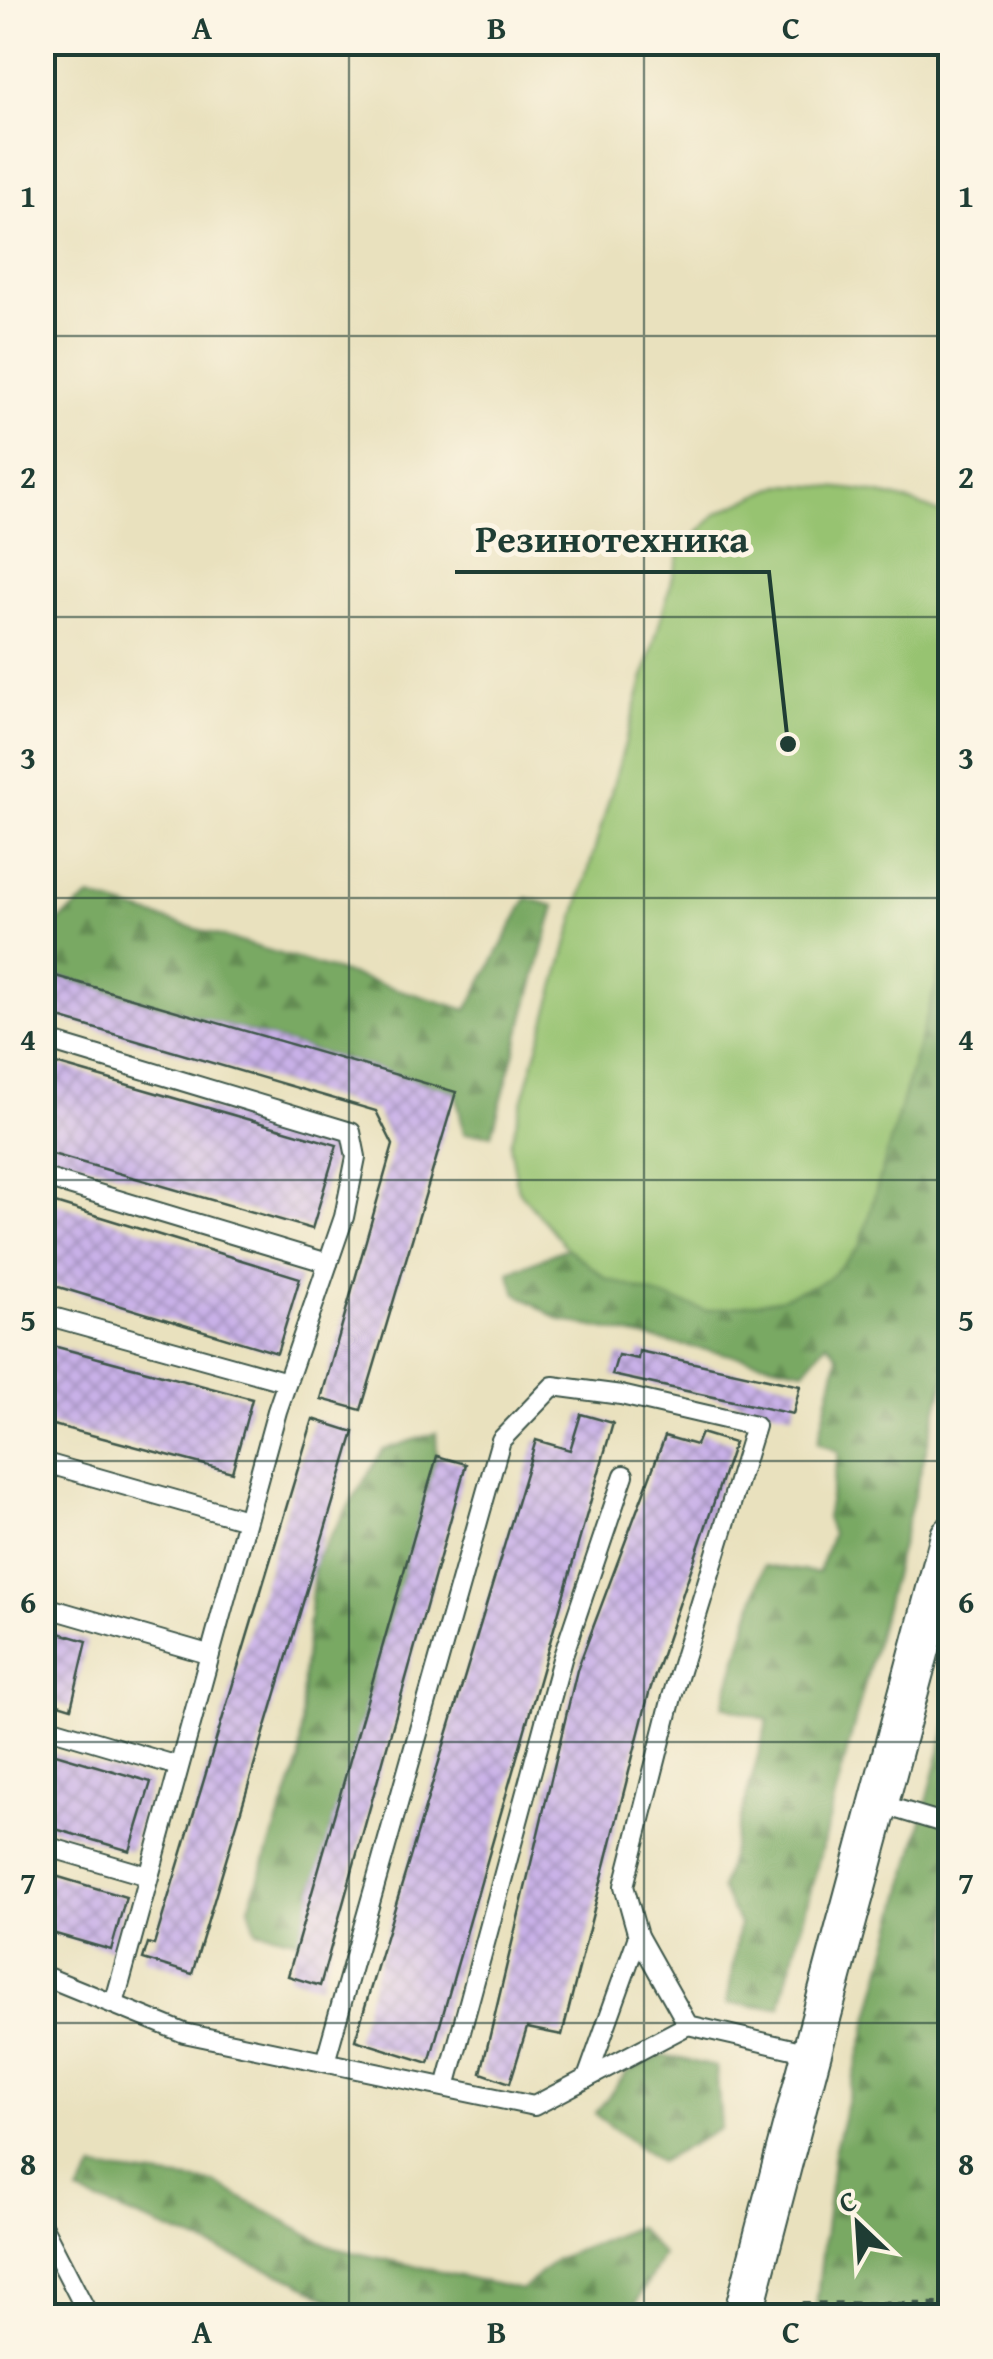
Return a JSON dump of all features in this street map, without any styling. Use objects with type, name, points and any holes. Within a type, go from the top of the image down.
[{"type":"street","points":[[743,2316],[950,1536]]},
{"type":"lane","points":[[42,1039],[350,1132],[356,1157],[344,1217],[246,1520],[114,2004]]},
{"type":"lane","points":[[42,1177],[328,1263]]},
{"type":"lane","points":[[42,1314],[288,1382]]},
{"type":"lane","points":[[325,2062],[500,1440],[554,1386],[622,1395],[756,1426],[672,1697],[624,1886],[638,1936],[688,2025]]},
{"type":"lane","points":[[42,1462],[246,1520]]},
{"type":"lane","points":[[446,2087],[562,1660],[624,1474]]},
{"type":"lane","points":[[42,1606],[208,1654]]},
{"type":"lane","points":[[42,1726],[178,1766]]},
{"type":"lane","points":[[880,1804],[950,1826]]},
{"type":"lane","points":[[42,1846],[148,1876]]},
{"type":"lane","points":[[587,2078],[638,1936]]},
{"type":"lane","points":[[42,1975],[184,2032],[534,2106],[688,2025],[810,2053]]},
{"type":"lane","points":[[42,2225],[89,2316]]},
{"type":"path","points":[[795,2316],[798,2304],[950,2304]]},
{"type":"green space","points":[[781,485],[868,492],[910,502],[950,518],[950,936],[860,1246],[827,1280],[776,1300],[707,1311],[607,1279],[567,1248],[518,1190],[510,1144],[680,552],[717,513]]},
{"type":"green space","points":[[90,897],[467,1010],[527,898],[555,906],[492,1134],[464,1133],[456,1092],[43,972],[42,919],[56,923]]},
{"type":"green space","points":[[950,966],[950,1359],[780,2007],[727,2004],[739,1924],[721,1889],[768,1720],[723,1706],[764,1566],[818,1573],[832,1534],[826,1518],[839,1452],[818,1442],[838,1356],[827,1342],[804,1370],[560,1320],[516,1293],[509,1272],[567,1248],[607,1279],[941,969]]},
{"type":"green space","points":[[436,1433],[437,1456],[299,1940],[256,1930],[249,1907],[300,1760],[303,1676],[315,1561],[383,1450]]},
{"type":"green space","points":[[950,1714],[950,2316],[815,2316],[834,2152]]},
{"type":"green space","points":[[663,2055],[716,2067],[721,2128],[659,2162],[595,2114],[627,2072]]},
{"type":"green space","points":[[94,2169],[214,2183],[334,2248],[522,2290],[556,2259],[637,2227],[663,2255],[629,2316],[358,2316],[297,2281],[78,2194]]},
{"type":"building","points":[[42,972],[456,1092],[361,1410],[321,1399],[393,1145],[376,1111],[42,1013]]},
{"type":"building","points":[[42,1060],[337,1145],[312,1229],[42,1151]]},
{"type":"building","points":[[42,1199],[300,1278],[277,1353],[42,1282]]},
{"type":"building","points":[[42,1343],[252,1399],[232,1472],[42,1422]]},
{"type":"building","points":[[639,1351],[800,1386],[793,1414],[612,1375],[618,1355],[638,1359]]},
{"type":"building","points":[[581,1414],[613,1423],[429,2063],[355,2040],[536,1440],[570,1450]]},
{"type":"building","points":[[313,1419],[354,1432],[192,1974],[143,1959],[148,1943],[154,1945]]},
{"type":"building","points":[[701,1433],[734,1443],[649,1693],[562,2035],[527,2028],[510,2083],[481,2073],[577,1670],[665,1436],[696,1445]]},
{"type":"building","points":[[437,1456],[466,1464],[320,1986],[288,1976]]},
{"type":"building","points":[[42,1628],[87,1641],[71,1708],[42,1699]]},
{"type":"building","points":[[42,1750],[151,1782],[130,1851],[42,1825]]},
{"type":"building","points":[[42,1872],[126,1897],[111,1950],[42,1930]]},
{"type":"place","name":"Резинотехника","points":[[788,744]]}]
